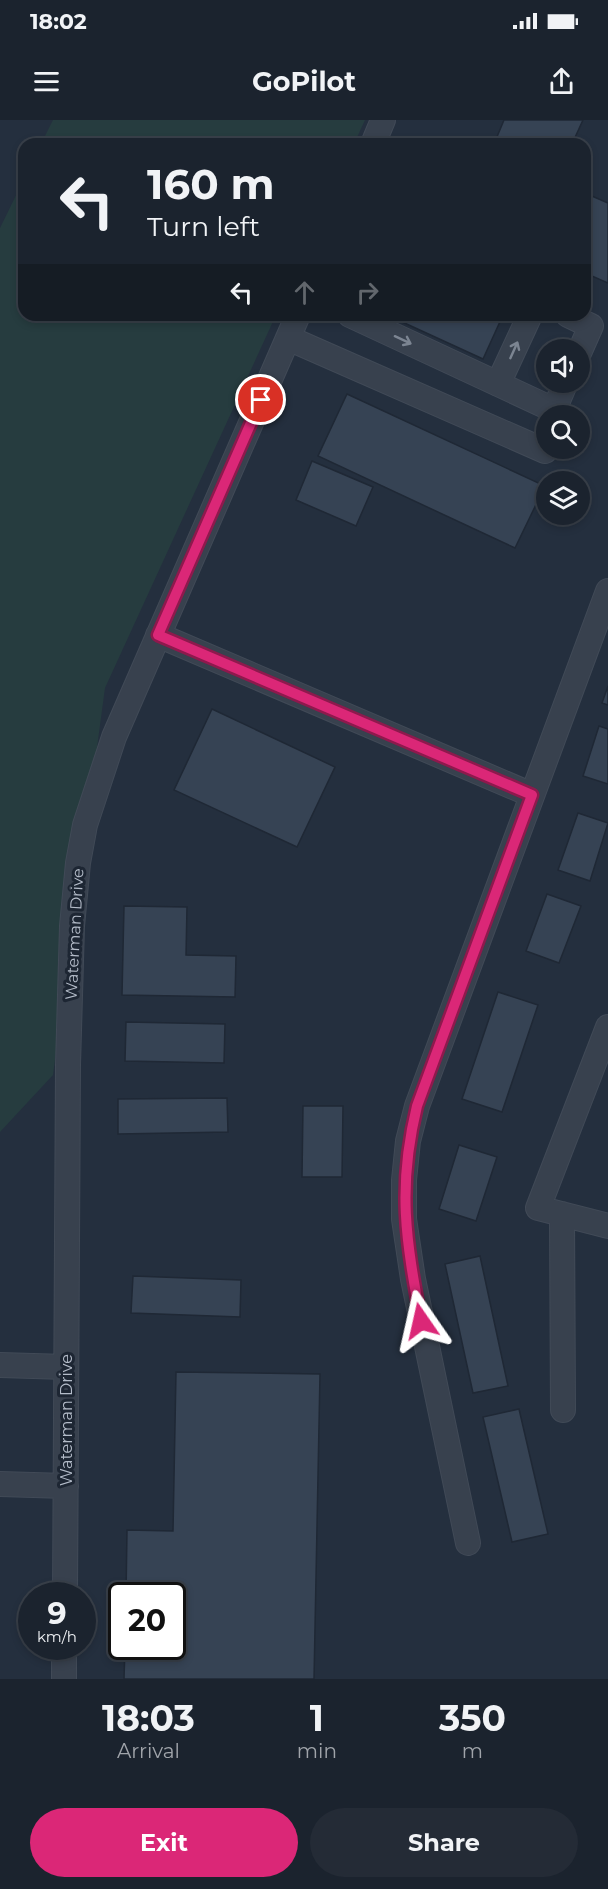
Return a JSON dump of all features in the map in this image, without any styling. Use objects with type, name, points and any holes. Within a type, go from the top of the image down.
[{"type":"street","points":[[376,138],[383,120]]},
{"type":"street","name":"Waterman Drive","points":[[65,1582],[68,1065],[72,926],[78,863],[85,825],[99,779],[158,635],[295,321]]},
{"type":"street","points":[[363,321],[554,410],[561,393]]},
{"type":"street","points":[[498,384],[527,321]]},
{"type":"street","points":[[581,321],[591,326],[585,339]]},
{"type":"street","points":[[288,338],[536,447]]},
{"type":"street","points":[[468,1543],[413,1279],[404,1219],[404,1180],[408,1141],[417,1106],[608,591]]},
{"type":"street","points":[[158,635],[532,795]]},
{"type":"street","points":[[608,1027],[538,1208],[608,1226]]},
{"type":"street","points":[[562,1214],[563,1410]]},
{"type":"street","points":[[0,1365],[66,1367]]},
{"type":"street","points":[[0,1484],[66,1486]]},
{"type":"street","points":[[64,1660],[64,1679]]},
{"type":"green space","points":[[53,120],[365,120],[357,138],[44,138]]},
{"type":"green space","points":[[18,191],[18,321],[273,321],[105,688],[53,1075],[0,1132],[0,228]]},
{"type":"building","points":[[504,120],[583,120],[575,138],[496,138]]},
{"type":"building","points":[[591,196],[608,203],[608,283],[591,276]]},
{"type":"building","points":[[400,321],[500,321],[483,359]]},
{"type":"building","points":[[347,394],[536,482],[536,505],[515,548],[318,456]]},
{"type":"building","points":[[312,461],[373,487],[356,526],[296,500]]},
{"type":"building","points":[[608,686],[608,705],[602,703]]},
{"type":"building","points":[[212,709],[335,767],[297,847],[174,790]]},
{"type":"building","points":[[599,726],[608,729],[608,784],[583,776]]},
{"type":"building","points":[[578,813],[608,823],[590,881],[558,870]]},
{"type":"building","points":[[547,894],[581,906],[559,963],[526,951]]},
{"type":"building","points":[[124,906],[187,907],[186,955],[236,956],[235,997],[122,995]]},
{"type":"building","points":[[498,992],[538,1005],[502,1112],[462,1099]]},
{"type":"building","points":[[126,1022],[225,1024],[224,1063],[125,1061]]},
{"type":"building","points":[[227,1098],[228,1132],[118,1134],[118,1099]]},
{"type":"building","points":[[303,1106],[343,1106],[342,1177],[302,1177]]},
{"type":"building","points":[[459,1145],[497,1157],[476,1221],[439,1209]]},
{"type":"building","points":[[480,1256],[508,1386],[473,1393],[445,1264]]},
{"type":"building","points":[[133,1276],[241,1280],[240,1317],[131,1313]]},
{"type":"building","points":[[176,1372],[320,1374],[314,1679],[124,1679],[125,1660],[186,1660],[186,1582],[126,1582],[127,1530],[173,1531]]},
{"type":"building","points":[[519,1409],[548,1534],[512,1542],[483,1417]]},
{"type":"route","points":[[261,400],[158,635],[532,795],[417,1106],[408,1141],[404,1180],[404,1219],[421,1321]]}]
